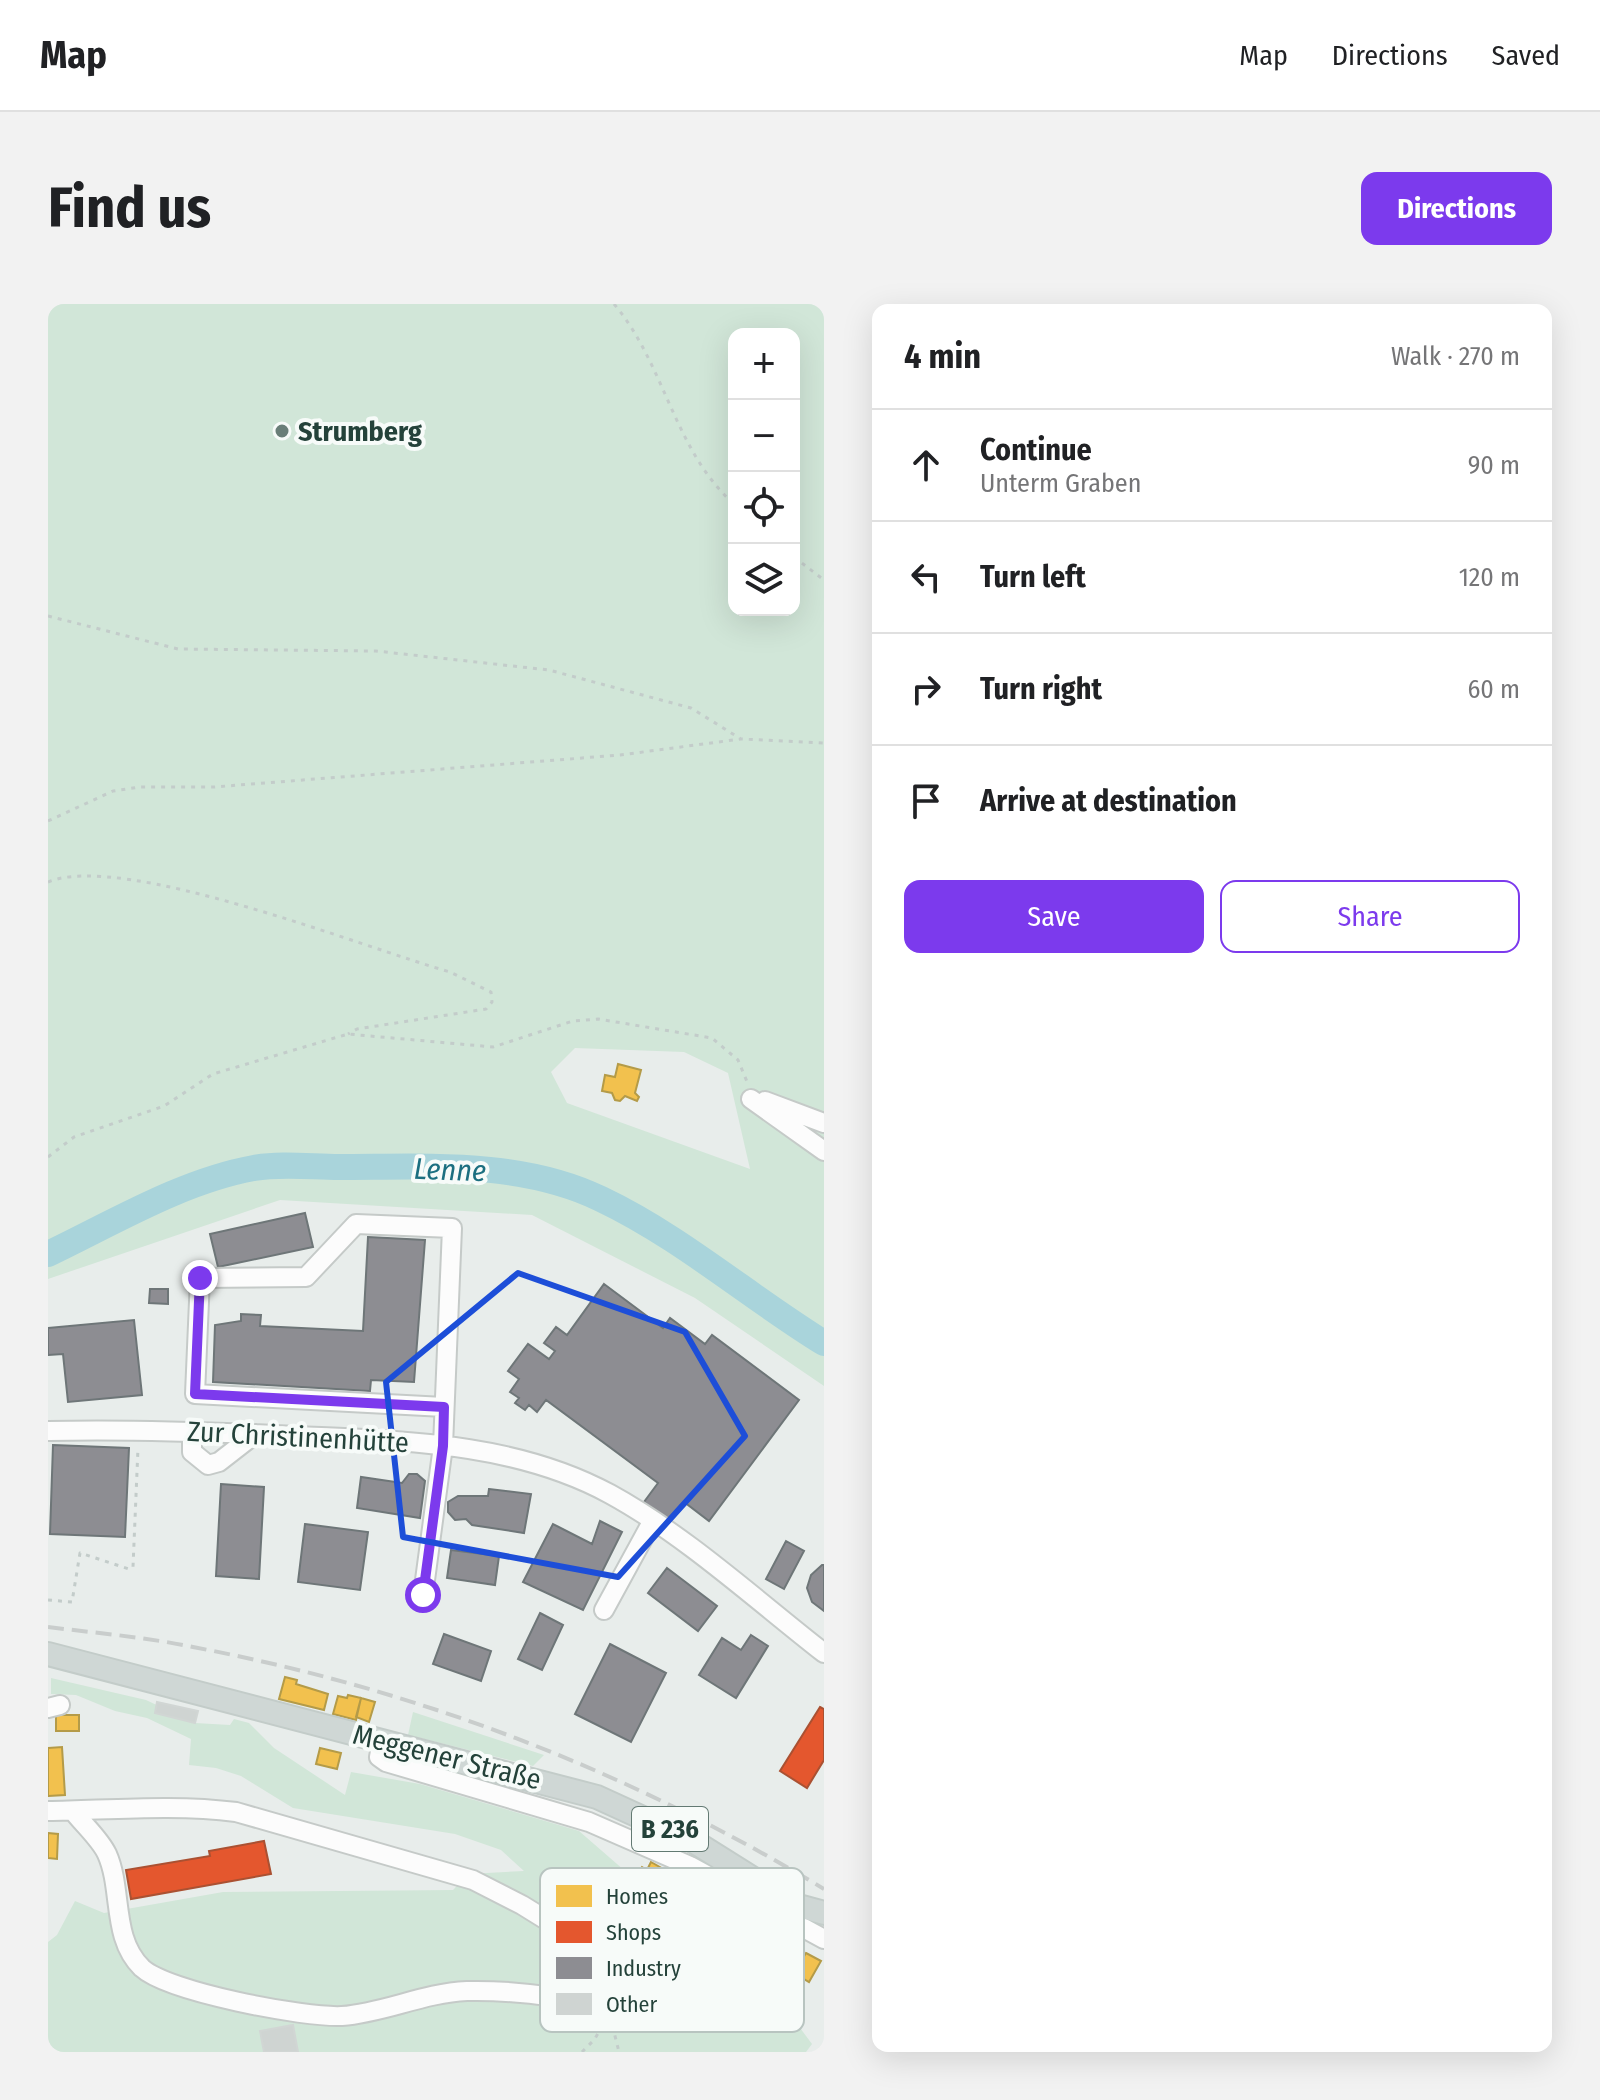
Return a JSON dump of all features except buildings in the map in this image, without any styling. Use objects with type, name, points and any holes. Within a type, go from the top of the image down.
[{"type":"main road","name":"Meggener Straße","points":[[48,1654],[556,1784],[620,1806],[693,1841],[736,1868]]},
{"type":"main road","name":"Meggener Straße","points":[[804,1907],[824,1913]]},
{"type":"street","points":[[751,1099],[762,1100],[824,1123]]},
{"type":"street","points":[[751,1099],[824,1151]]},
{"type":"street","points":[[423,1595],[443,1446],[452,1228],[356,1224],[306,1277],[200,1278],[195,1394],[444,1407]]},
{"type":"street","name":"Zur Christinenhütte","points":[[48,1431],[139,1429],[255,1434],[489,1451],[572,1476],[652,1522],[824,1653]]},
{"type":"street","points":[[199,1432],[192,1441],[192,1452],[208,1465],[219,1462],[255,1434]]},
{"type":"street","points":[[604,1610],[652,1522]]},
{"type":"street","points":[[382,1741],[379,1757],[386,1762],[589,1822],[694,1868]]},
{"type":"street","points":[[48,1811],[211,1809],[236,1812],[473,1880],[540,1916]]},
{"type":"street","points":[[73,1811],[107,1853],[122,1930],[133,1957],[149,1973],[238,2004],[340,2016],[436,1994],[515,1993],[540,1997]]},
{"type":"street","points":[[804,1928],[824,1939]]},
{"type":"path","points":[[614,304],[635,333],[703,472],[728,498]]},
{"type":"path","points":[[800,562],[824,580]]},
{"type":"path","points":[[48,616],[178,649],[376,651],[549,670],[691,708],[741,739]]},
{"type":"path","points":[[48,821],[113,791],[140,787],[214,787],[620,755],[741,739],[824,743]]},
{"type":"path","points":[[48,882],[92,873],[149,882],[450,972],[491,992],[492,1002],[486,1009],[357,1029],[213,1074],[164,1106],[74,1137],[48,1157]]},
{"type":"path","points":[[348,1034],[493,1047],[573,1021],[598,1019],[720,1042],[738,1060],[751,1099]]},
{"type":"path","points":[[48,1600],[68,1604],[75,1598],[77,1557],[80,1553],[129,1569],[133,1567],[139,1429]]},
{"type":"path","points":[[582,2052],[599,2032]]},
{"type":"path","points":[[614,2032],[619,2052]]},
{"type":"highlighted area","points":[[518,1273],[685,1332],[745,1436],[618,1577],[403,1537],[386,1382]]},
{"type":"green space","points":[[48,304],[824,304],[824,1386],[695,1298],[532,1215],[280,1200],[48,1279]],"holes":[[[575,1048],[684,1052],[728,1073],[750,1169],[567,1103],[551,1072]]]},
{"type":"green space","points":[[51,1678],[146,1700],[195,1723],[230,1725],[234,1719],[249,1723],[274,1748],[345,1795],[351,1772],[420,1784],[579,1831],[622,1868],[540,1868],[540,2032],[803,2032],[812,2044],[806,2052],[48,2052],[48,1942],[57,1935],[75,1901],[104,1913],[223,1892],[453,1890],[468,1874],[524,1871],[501,1850],[455,1834],[293,1808],[241,1776],[216,1768],[189,1765],[191,1739],[147,1718],[115,1711],[76,1695],[51,1694]]},
{"type":"green space","points":[[413,1712],[544,1755],[533,1766],[408,1735]]},
{"type":"waterway","name":"Lenne","points":[[48,1254],[174,1193],[254,1168],[286,1165],[472,1168],[538,1178],[570,1186],[601,1199],[687,1249],[824,1343]]},
{"type":"railway","points":[[48,1627],[193,1647],[359,1686],[440,1711],[597,1771],[674,1807],[788,1868]]},
{"type":"railway","points":[[804,1877],[824,1889]]},
{"type":"place","name":"Strumberg","points":[[282,431]]},
{"type":"route","points":[[200,1278],[195,1394],[444,1407],[443,1446],[423,1595]]}]
